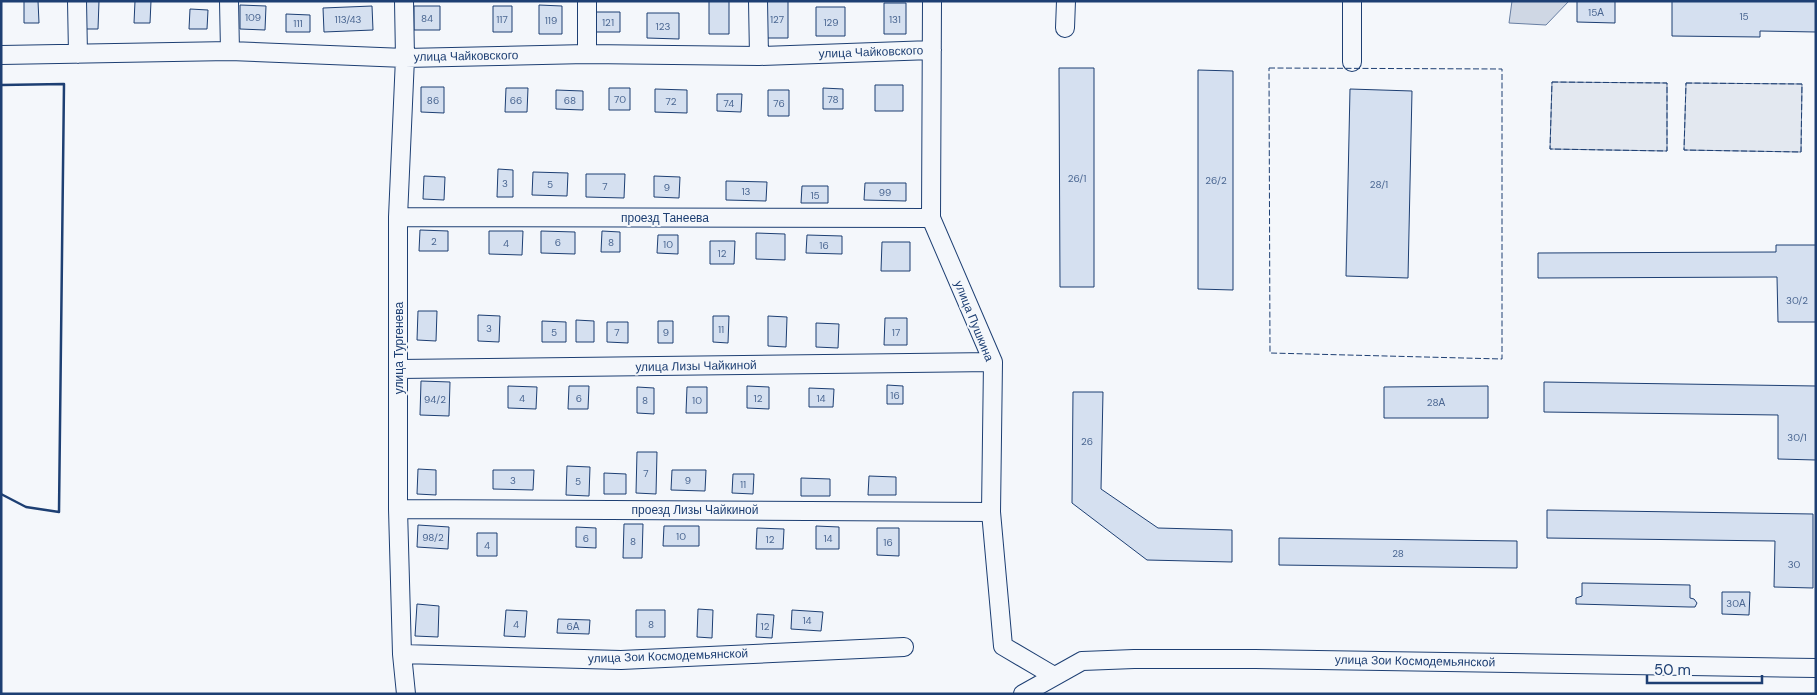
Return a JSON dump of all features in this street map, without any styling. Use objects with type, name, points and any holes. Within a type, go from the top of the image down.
[{"type":"street","points":[[77,1],[78,54]]},
{"type":"street","points":[[230,1],[230,51]]},
{"type":"street","name":"улица Тургенева","points":[[404,1],[405,58],[398,217],[398,509],[402,654],[406,694]]},
{"type":"street","points":[[587,1],[587,54]]},
{"type":"street","points":[[758,1],[759,56]]},
{"type":"street","name":"улица Пушкина","points":[[932,1],[931,218],[993,362],[992,512],[1003,646],[1054,676]]},
{"type":"street","points":[[1065,28],[1066,1]]},
{"type":"street","points":[[1352,1],[1352,62]]},
{"type":"street","name":"улица Чайковского","points":[[1,55],[230,51],[405,58],[587,54],[759,56],[932,50]]},
{"type":"street","name":"проезд Танеева","points":[[398,217],[931,218]]},
{"type":"street","name":"улица Лизы Чайкиной","points":[[399,369],[993,362]]},
{"type":"street","name":"проезд Лизы Чайкиной","points":[[398,509],[992,512]]},
{"type":"street","name":"улица Зои Космодемьянской","points":[[402,654],[621,660],[904,647]]},
{"type":"street","name":"улица Зои Космодемьянской","points":[[1023,694],[1082,661],[1134,659],[1284,659],[1816,668]]},
{"type":"shaded area","points":[[1512,1],[1569,1],[1546,25],[1509,23]]},
{"type":"shaded area","points":[[1552,82],[1667,83],[1667,151],[1550,149]]},
{"type":"shaded area","points":[[1686,83],[1802,84],[1801,152],[1684,150]]},
{"type":"building","points":[[24,1],[38,1],[39,23],[24,23]]},
{"type":"building","points":[[82,1],[99,1],[98,29],[81,29]]},
{"type":"building","points":[[135,1],[151,1],[150,23],[134,23]]},
{"type":"building","points":[[709,1],[729,1],[729,34],[709,34]]},
{"type":"building","points":[[766,1],[788,1],[788,38],[766,38]]},
{"type":"building","points":[[1577,1],[1615,1],[1615,23],[1577,22]]},
{"type":"building","points":[[1672,1],[1816,1],[1816,32],[1760,31],[1760,37],[1672,36]]},
{"type":"building","points":[[884,3],[906,3],[906,34],[884,34]]},
{"type":"building","points":[[240,5],[266,6],[265,30],[240,29]]},
{"type":"building","points":[[539,5],[562,6],[562,34],[539,34]]},
{"type":"building","points":[[372,6],[373,30],[324,32],[323,8]]},
{"type":"building","points":[[414,6],[440,6],[440,30],[414,30]]},
{"type":"building","points":[[493,6],[512,6],[512,32],[493,32]]},
{"type":"building","points":[[816,7],[845,7],[845,36],[816,36]]},
{"type":"building","points":[[190,9],[208,10],[207,29],[189,29]]},
{"type":"building","points":[[596,12],[620,12],[620,32],[596,32]]},
{"type":"building","points":[[647,13],[679,13],[679,39],[647,38]]},
{"type":"building","points":[[286,14],[310,15],[310,32],[286,32]]},
{"type":"building","points":[[1059,68],[1094,68],[1094,287],[1060,287]]},
{"type":"building","points":[[1198,70],[1233,71],[1233,290],[1198,289]]},
{"type":"building","points":[[875,85],[903,85],[903,111],[875,111]]},
{"type":"building","points":[[421,87],[444,87],[444,113],[421,112]]},
{"type":"building","points":[[506,88],[528,88],[527,112],[505,112]]},
{"type":"building","points":[[609,88],[630,88],[630,110],[609,110]]},
{"type":"building","points":[[823,88],[843,89],[843,109],[823,109]]},
{"type":"building","points":[[655,89],[687,90],[687,113],[655,112]]},
{"type":"building","points":[[1350,89],[1412,91],[1408,278],[1346,276]]},
{"type":"building","points":[[556,90],[583,91],[583,110],[556,109]]},
{"type":"building","points":[[768,90],[789,90],[789,116],[768,116]]},
{"type":"building","points":[[717,94],[742,94],[741,112],[717,111]]},
{"type":"building","points":[[498,169],[513,170],[513,197],[497,197]]},
{"type":"building","points":[[533,172],[568,173],[567,196],[532,195]]},
{"type":"building","points":[[586,174],[625,174],[624,198],[586,197]]},
{"type":"building","points":[[424,176],[445,177],[444,200],[423,199]]},
{"type":"building","points":[[654,176],[680,177],[679,198],[654,197]]},
{"type":"building","points":[[726,181],[767,182],[766,201],[726,200]]},
{"type":"building","points":[[865,183],[906,183],[906,201],[864,200]]},
{"type":"building","points":[[802,186],[828,186],[828,203],[801,203]]},
{"type":"building","points":[[420,230],[448,231],[448,251],[419,251]]},
{"type":"building","points":[[489,231],[523,231],[522,255],[489,254]]},
{"type":"building","points":[[541,231],[575,232],[575,254],[541,253]]},
{"type":"building","points":[[602,231],[620,232],[620,252],[601,252]]},
{"type":"building","points":[[756,233],[785,234],[785,260],[756,259]]},
{"type":"building","points":[[658,235],[678,235],[678,254],[657,253]]},
{"type":"building","points":[[807,235],[842,236],[842,254],[806,253]]},
{"type":"building","points":[[710,241],[735,241],[734,264],[710,264]]},
{"type":"building","points":[[882,242],[910,242],[910,271],[881,271]]},
{"type":"building","points":[[1776,245],[1816,245],[1816,322],[1778,322],[1777,277],[1538,278],[1538,253],[1776,252]]},
{"type":"building","points":[[418,311],[437,311],[436,341],[417,340]]},
{"type":"building","points":[[478,315],[500,316],[499,342],[478,341]]},
{"type":"building","points":[[713,316],[729,316],[728,343],[713,342]]},
{"type":"building","points":[[768,316],[787,317],[786,347],[768,346]]},
{"type":"building","points":[[885,318],[907,318],[907,345],[884,345]]},
{"type":"building","points":[[576,320],[594,321],[594,342],[576,342]]},
{"type":"building","points":[[542,321],[566,322],[566,342],[542,342]]},
{"type":"building","points":[[658,321],[673,321],[673,343],[658,343]]},
{"type":"building","points":[[607,322],[628,322],[628,343],[607,342]]},
{"type":"building","points":[[816,323],[839,324],[838,348],[816,347]]},
{"type":"building","points":[[421,381],[450,382],[449,416],[420,415]]},
{"type":"building","points":[[1544,382],[1816,386],[1816,460],[1778,459],[1778,415],[1544,412]]},
{"type":"building","points":[[887,385],[903,386],[903,404],[887,404]]},
{"type":"building","points":[[508,386],[537,387],[536,409],[508,408]]},
{"type":"building","points":[[569,386],[589,386],[588,409],[568,409]]},
{"type":"building","points":[[747,386],[769,387],[769,409],[747,408]]},
{"type":"building","points":[[1488,386],[1488,418],[1384,418],[1384,387]]},
{"type":"building","points":[[637,387],[654,388],[654,414],[637,413]]},
{"type":"building","points":[[687,387],[707,387],[707,413],[686,413]]},
{"type":"building","points":[[809,388],[834,389],[833,407],[809,407]]},
{"type":"building","points":[[1073,392],[1103,392],[1101,489],[1158,528],[1232,530],[1232,562],[1147,560],[1072,503]]},
{"type":"building","points":[[637,452],[657,452],[656,494],[636,493]]},
{"type":"building","points":[[567,466],[590,467],[589,496],[566,495]]},
{"type":"building","points":[[418,469],[436,470],[436,495],[417,494]]},
{"type":"building","points":[[493,470],[534,470],[533,490],[493,489]]},
{"type":"building","points":[[672,470],[706,470],[705,491],[671,490]]},
{"type":"building","points":[[604,473],[626,474],[626,494],[604,494]]},
{"type":"building","points":[[733,474],[754,474],[753,494],[732,493]]},
{"type":"building","points":[[869,476],[896,477],[896,495],[868,495]]},
{"type":"building","points":[[801,478],[830,479],[830,496],[801,496]]},
{"type":"building","points":[[1547,510],[1813,514],[1813,588],[1774,587],[1775,541],[1547,538]]},
{"type":"building","points":[[624,524],[643,524],[642,558],[623,558]]},
{"type":"building","points":[[418,525],[449,527],[448,549],[417,547]]},
{"type":"building","points":[[664,526],[699,526],[699,546],[663,546]]},
{"type":"building","points":[[816,526],[839,527],[839,549],[816,549]]},
{"type":"building","points":[[576,527],[596,528],[596,548],[576,547]]},
{"type":"building","points":[[757,528],[784,529],[783,549],[756,549]]},
{"type":"building","points":[[877,528],[899,528],[899,556],[877,555]]},
{"type":"building","points":[[477,533],[497,533],[497,556],[477,556]]},
{"type":"building","points":[[1279,538],[1517,541],[1517,568],[1279,565]]},
{"type":"building","points":[[1582,583],[1690,585],[1690,598],[1694,599],[1697,603],[1695,607],[1576,604],[1576,598],[1582,596]]},
{"type":"building","points":[[1722,592],[1750,592],[1749,615],[1722,614]]},
{"type":"building","points":[[417,604],[439,606],[438,637],[415,636]]},
{"type":"building","points":[[698,609],[713,610],[712,638],[697,637]]},
{"type":"building","points":[[506,610],[527,611],[525,637],[504,636]]},
{"type":"building","points":[[636,610],[665,610],[665,637],[636,637]]},
{"type":"building","points":[[792,610],[823,612],[821,631],[791,629]]},
{"type":"building","points":[[757,614],[774,615],[772,638],[756,637]]},
{"type":"building","points":[[558,619],[590,620],[589,634],[557,633]]},
{"type":"fence","points":[[1269,68],[1502,69],[1502,359],[1270,353],[1269,68]]},
{"type":"fence","points":[[1552,82],[1667,83],[1667,151],[1550,149],[1552,82]]},
{"type":"fence","points":[[1686,83],[1802,84],[1801,152],[1684,150],[1686,83]]},
{"type":"wall","points":[[1,85],[64,84],[59,512],[26,507],[1,494]]}]
